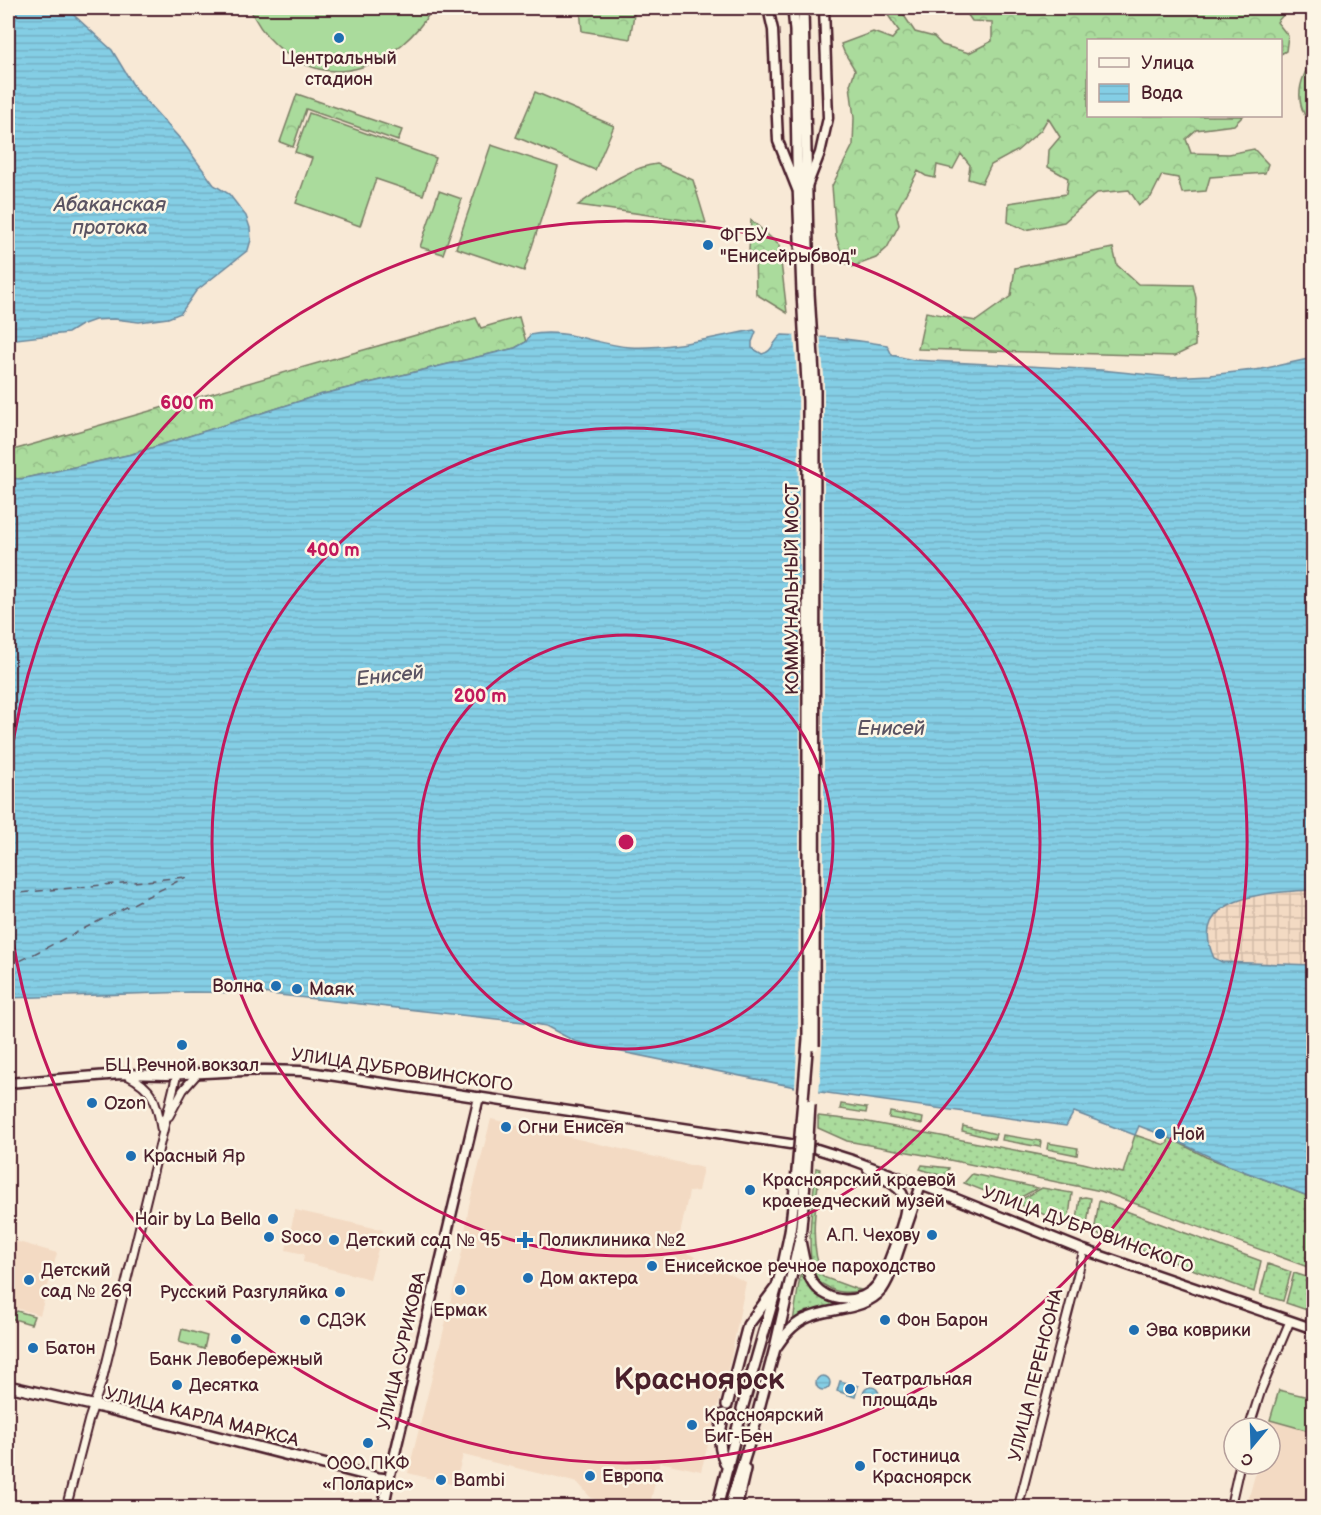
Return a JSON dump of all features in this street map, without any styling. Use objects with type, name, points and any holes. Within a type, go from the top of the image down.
[{"type":"main road","points":[[768,8],[772,30],[778,141],[802,188]]},
{"type":"main road","name":"КОММУНАЛЬНЫЙ МОСТ","points":[[793,8],[806,293],[815,391],[814,1029],[802,1171]]},
{"type":"main road","name":"КОММУНАЛЬНЫЙ МОСТ","points":[[802,188],[803,8]]},
{"type":"main road","points":[[802,188],[820,153],[828,118],[824,8]]},
{"type":"main road","name":"УЛИЦА ДУБРОВИНСКОГО","points":[[8,1083],[125,1074],[264,1070],[314,1072],[790,1144]]},
{"type":"main road","name":"УЛИЦА СУРИКОВА","points":[[383,1508],[479,1097]]},
{"type":"main road","name":"УЛИЦА ДУБРОВИНСКОГО","points":[[817,1149],[921,1185],[1084,1250],[1314,1329]]},
{"type":"main road","points":[[800,1238],[811,1280],[816,1288],[825,1294],[847,1300],[869,1293],[877,1286],[905,1213],[905,1202],[901,1191],[852,1160]]},
{"type":"main road","points":[[729,1508],[776,1348],[800,1238],[802,1171]]},
{"type":"main road","points":[[717,1508],[776,1288],[802,1171]]},
{"type":"main road","points":[[776,1348],[792,1327],[807,1318],[864,1302],[874,1298],[883,1289],[921,1185]]},
{"type":"main road","points":[[728,1468],[723,1460],[719,1434],[725,1409],[748,1325],[776,1288]]},
{"type":"main road","name":"УЛИЦА КАРЛА МАРКСА","points":[[8,1386],[389,1479]]},
{"type":"main road","points":[[736,1508],[749,1444]]},
{"type":"street","points":[[162,1132],[183,1090],[198,1073]]},
{"type":"street","points":[[125,1074],[138,1081],[157,1103],[162,1132]]},
{"type":"street","points":[[66,1508],[93,1406],[102,1381],[177,1074]]},
{"type":"street","name":"УЛИЦА ПЕРЕНСОНА","points":[[1018,1508],[1084,1250]]},
{"type":"street","points":[[1253,1416],[1261,1390],[1290,1321]]},
{"type":"street","points":[[1230,1508],[1237,1476]]},
{"type":"shaded area","points":[[1313,890],[1313,965],[1233,964],[1214,958],[1208,940],[1209,930],[1212,919],[1220,910],[1231,903],[1253,896]]},
{"type":"shaded area","points":[[491,1119],[703,1168],[698,1191],[689,1192],[677,1248],[746,1282],[731,1357],[701,1471],[660,1462],[649,1508],[631,1507],[591,1498],[578,1483],[463,1455],[455,1485],[408,1473],[445,1325],[462,1252],[469,1205]]},
{"type":"shaded area","name":"Детский сад № 95","points":[[295,1210],[383,1230],[370,1279],[303,1262],[304,1254],[286,1250]]},
{"type":"shaded area","name":"Детский сад № 269","points":[[8,1239],[57,1253],[40,1315],[8,1306]]},
{"type":"shaded area","points":[[1279,1390],[1313,1398],[1313,1507],[1246,1508],[1255,1476],[1282,1476],[1282,1416],[1271,1416]]},
{"type":"green space","name":"Центральный стадион","points":[[250,8],[433,8],[419,28],[402,45],[383,58],[362,67],[340,71],[319,69],[297,61],[268,37]]},
{"type":"green space","points":[[580,8],[635,8],[630,39],[582,31]]},
{"type":"green space","points":[[883,8],[899,8],[915,32],[934,37],[942,45],[969,53],[992,41],[992,22],[972,21],[963,8],[1305,8],[1303,14],[1285,13],[1277,22],[1288,36],[1286,51],[1282,53],[1282,39],[1087,39],[1087,117],[1242,117],[1234,125],[1196,130],[1186,139],[1191,153],[1229,154],[1254,149],[1268,164],[1265,173],[1210,177],[1206,191],[1182,193],[1178,178],[1162,175],[1151,197],[1139,205],[1129,190],[1097,193],[1064,222],[1025,230],[1008,222],[1009,203],[1066,194],[1068,178],[1048,167],[1049,150],[1060,137],[1048,118],[1041,130],[1017,151],[991,165],[982,183],[968,179],[970,165],[961,154],[953,169],[937,165],[935,178],[918,171],[896,212],[899,225],[887,248],[876,258],[852,267],[845,263],[836,236],[832,186],[853,145],[854,118],[850,85],[855,70],[841,44],[873,32],[892,39],[899,31]]},
{"type":"green space","points":[[1313,56],[1313,93],[1311,94],[1313,108],[1305,116],[1300,93]]},
{"type":"green space","points":[[535,92],[614,126],[595,170],[516,137]]},
{"type":"green space","points":[[297,94],[402,130],[398,141],[306,109],[293,147],[280,142]]},
{"type":"green space","points":[[309,113],[436,158],[423,195],[376,179],[360,226],[296,203],[312,158],[295,152]]},
{"type":"green space","points":[[491,145],[558,167],[524,271],[456,248]]},
{"type":"green space","points":[[657,164],[693,180],[706,223],[578,205],[626,174]]},
{"type":"green space","points":[[439,191],[462,199],[443,254],[420,247]]},
{"type":"green space","points":[[751,220],[779,245],[787,313],[756,294],[755,257],[749,250]]},
{"type":"green space","points":[[1113,248],[1117,265],[1138,284],[1193,285],[1196,298],[1195,346],[1175,356],[918,349],[926,312],[976,321],[1011,296],[1015,268]]},
{"type":"green space","points":[[519,317],[526,342],[515,348],[319,395],[132,454],[21,479],[8,478],[8,432],[13,450],[476,318],[481,328]]},
{"type":"green space","points":[[841,1104],[867,1108],[866,1113],[840,1109]]},
{"type":"green space","points":[[890,1112],[923,1118],[922,1124],[889,1118]]},
{"type":"green space","points":[[818,1116],[863,1121],[1083,1163],[1123,1173],[1135,1135],[1165,1145],[1168,1143],[1168,1137],[1206,1157],[1313,1198],[1313,1269],[1101,1191],[847,1141],[818,1128]]},
{"type":"green space","points":[[963,1126],[996,1134],[994,1139],[962,1131]]},
{"type":"green space","points":[[1003,1135],[1041,1141],[1040,1147],[1002,1140]]},
{"type":"green space","points":[[1048,1143],[1078,1148],[1077,1155],[1047,1149]]},
{"type":"green space","points":[[922,1165],[949,1168],[946,1177],[920,1169]]},
{"type":"green space","points":[[816,1168],[820,1169],[814,1237],[818,1264],[823,1277],[862,1290],[835,1291],[819,1282],[814,1273],[811,1260],[810,1227]]},
{"type":"green space","points":[[972,1174],[1038,1188],[1012,1202],[964,1183]]},
{"type":"green space","points":[[1042,1188],[1072,1193],[1068,1224],[1015,1203]]},
{"type":"green space","points":[[1080,1198],[1091,1198],[1086,1231],[1076,1227]]},
{"type":"green space","points":[[1099,1201],[1261,1261],[1254,1292],[1094,1233]]},
{"type":"green space","points":[[802,1263],[815,1289],[824,1297],[840,1303],[802,1315],[793,1322]]},
{"type":"green space","points":[[1268,1264],[1291,1272],[1283,1301],[1260,1294]]},
{"type":"green space","points":[[1294,1273],[1313,1279],[1313,1312],[1286,1303]]},
{"type":"green space","points":[[17,1311],[34,1316],[31,1324],[10,1318]]},
{"type":"green space","points":[[182,1329],[207,1336],[204,1349],[179,1342]]},
{"type":"green space","points":[[1279,1390],[1313,1398],[1313,1432],[1282,1423],[1282,1416],[1271,1416]]},
{"type":"water","name":"Абаканская протока","points":[[8,8],[66,8],[112,50],[136,90],[182,141],[214,185],[229,194],[246,216],[251,240],[248,250],[196,291],[181,313],[168,318],[139,322],[114,319],[95,320],[68,333],[8,340]]},
{"type":"water","name":"Енисей","points":[[754,330],[756,332],[752,348],[762,354],[766,353],[782,335],[809,336],[887,345],[892,355],[913,360],[1101,370],[1170,377],[1262,369],[1313,358],[1313,890],[1277,892],[1238,901],[1222,909],[1212,921],[1208,937],[1214,958],[1222,962],[1313,965],[1313,1198],[1225,1164],[1139,1126],[1135,1135],[1074,1112],[1066,1126],[820,1092],[602,1048],[574,1041],[546,1026],[524,1022],[261,993],[191,992],[8,998],[8,478],[21,479],[132,454],[319,395],[515,348],[526,342],[530,335],[555,333],[618,346],[645,347],[692,342]]},
{"type":"water","points":[[820,1376],[826,1376],[830,1383],[826,1390],[820,1390],[816,1386],[816,1380]]},
{"type":"water","points":[[840,1381],[858,1386],[855,1397],[837,1391]]},
{"type":"water","points":[[871,1387],[877,1389],[879,1395],[877,1401],[871,1403],[865,1401],[863,1395],[865,1389]]},
{"type":"pier","points":[[794,333],[820,333],[824,375],[824,1016],[819,1095],[795,1090],[798,1028],[800,683],[798,390]]},
{"type":"ferry route","points":[[8,894],[186,877]]},
{"type":"ferry route","points":[[8,967],[186,877]]},
{"type":"place","name":"Центральный стадион","points":[[339,38]]},
{"type":"place","name":"ФГБУ \"Енисейрыбвод\"","points":[[708,245]]},
{"type":"place","name":"Волна","points":[[276,986]]},
{"type":"place","name":"Маяк","points":[[297,989]]},
{"type":"place","name":"БЦ Речной вокзал","points":[[182,1045]]},
{"type":"place","name":"Ozon","points":[[92,1103]]},
{"type":"place","name":"Огни Енисея","points":[[506,1127]]},
{"type":"place","name":"Ной","points":[[1160,1134]]},
{"type":"place","name":"Красный Яр","points":[[131,1156]]},
{"type":"place","name":"Красноярский краевой краеведческий музей","points":[[750,1190]]},
{"type":"place","name":"Hair by La Bella","points":[[273,1219]]},
{"type":"place","name":"А.П. Чехову","points":[[932,1235]]},
{"type":"place","name":"Soco","points":[[269,1237]]},
{"type":"place","name":"Детский сад № 95","points":[[334,1240]]},
{"type":"place","name":"Поликлиника №2","points":[[525,1240]]},
{"type":"place","name":"Енисейское речное пароходство","points":[[652,1266]]},
{"type":"place","name":"Дом актера","points":[[528,1278]]},
{"type":"place","name":"Детский сад № 269","points":[[29,1280]]},
{"type":"place","name":"Ермак","points":[[460,1290]]},
{"type":"place","name":"Русский Разгуляйка","points":[[340,1292]]},
{"type":"place","name":"СДЭК","points":[[305,1320]]},
{"type":"place","name":"Фон Барон","points":[[885,1320]]},
{"type":"place","name":"Эва коврики","points":[[1134,1330]]},
{"type":"place","name":"Банк Левобережный","points":[[236,1339]]},
{"type":"place","name":"Батон","points":[[33,1348]]},
{"type":"place","name":"Десятка","points":[[177,1385]]},
{"type":"place","name":"Театральная площадь","points":[[850,1389]]},
{"type":"place","name":"Красноярский Биг-Бен","points":[[692,1425]]},
{"type":"place","name":"ООО ПКФ «Поларис»","points":[[368,1443]]},
{"type":"place","name":"Гостиница Красноярск","points":[[860,1466]]},
{"type":"place","name":"Европа","points":[[590,1476]]},
{"type":"place","name":"Bambi","points":[[441,1480]]},
{"type":"district","name":"Красноярск","points":[[699,1380]]}]
